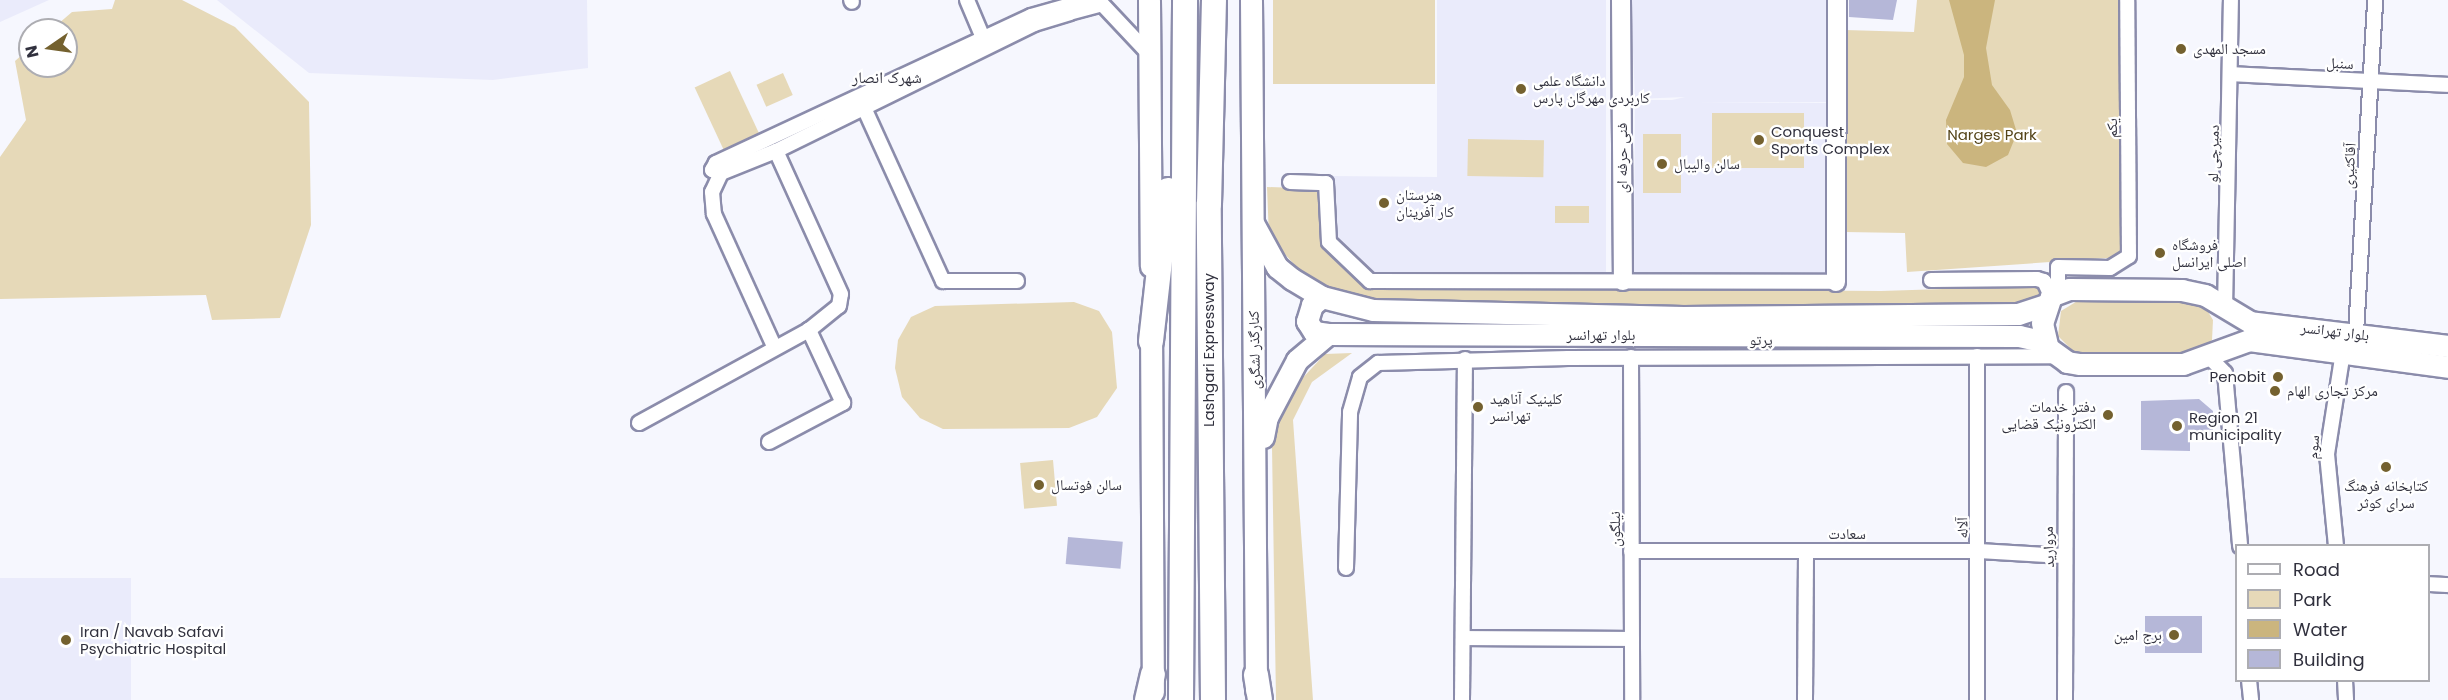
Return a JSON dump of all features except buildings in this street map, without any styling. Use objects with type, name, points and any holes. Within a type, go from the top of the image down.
[{"type":"highway","name":"Lashgari Expressway","points":[[1181,700],[1185,0]]},
{"type":"highway","name":"Lashgari Expressway","points":[[1213,700],[1209,204],[1214,0]]},
{"type":"highway","points":[[1151,341],[1186,47]]},
{"type":"highway","points":[[1146,700],[1153,675]]},
{"type":"highway","points":[[1256,675],[1260,700]]},
{"type":"main road","points":[[1149,0],[1153,700]]},
{"type":"main road","name":"کنارگذر لشگری","points":[[1251,0],[1256,700]]},
{"type":"main road","name":"بلوار تهرانسر","points":[[1253,223],[1277,267],[1322,297],[1373,310],[1663,317],[2018,314],[2051,298],[2182,290],[2205,295],[2225,309],[2250,321],[2448,346]]},
{"type":"main road","points":[[1322,297],[1312,305],[1307,321],[1314,332],[1328,334]]},
{"type":"main road","points":[[2050,349],[2051,298]]},
{"type":"main road","points":[[2218,352],[2225,309]]},
{"type":"main road","points":[[1255,482],[1267,417],[1278,393],[1297,360],[1328,334]]},
{"type":"main road","name":"بلوار تهرانسر","points":[[1328,334],[2019,336],[2050,349],[2107,365],[2183,364],[2249,340],[2448,367]]},
{"type":"street","points":[[967,0],[985,42]]},
{"type":"street","points":[[861,102],[776,151],[720,173],[712,170],[716,163],[861,102],[985,42],[1031,16],[1088,0]]},
{"type":"street","name":"فنی حرفه ای","points":[[1621,0],[1623,281]]},
{"type":"street","points":[[1290,182],[1326,183],[1329,242],[1370,281],[1836,282],[1837,0]]},
{"type":"street","name":"یکم","points":[[2051,298],[2058,267],[2110,268],[2129,256],[2127,0]]},
{"type":"street","name":"دمیرچی لو","points":[[2225,309],[2231,0]]},
{"type":"street","name":"آقاکثیری","points":[[2356,333],[2375,0]]},
{"type":"street","points":[[985,42],[1034,24],[1102,4],[1149,54]]},
{"type":"street","name":"سنبل","points":[[2231,74],[2448,85]]},
{"type":"street","points":[[861,102],[943,281],[1017,281]]},
{"type":"street","points":[[639,423],[774,346],[809,330],[839,306],[841,294],[776,151]]},
{"type":"street","points":[[720,173],[712,192],[714,214],[774,346]]},
{"type":"street","points":[[1931,280],[2037,279],[2044,281],[2051,298]]},
{"type":"street","points":[[769,442],[843,403],[809,330]]},
{"type":"street","points":[[1528,335],[1568,358]]},
{"type":"street","name":"پرتو","points":[[1346,568],[1350,412],[1360,377],[1378,363],[1465,359],[1631,357],[1977,356],[2050,349]]},
{"type":"street","points":[[2218,352],[2225,373],[2240,544]]},
{"type":"street","name":"سوم","points":[[2336,544],[2327,454],[2343,352]]},
{"type":"street","name":"آلاله","points":[[1977,356],[1979,551],[1977,700]]},
{"type":"street","name":"نیلگون","points":[[1631,357],[1632,700]]},
{"type":"street","points":[[1462,700],[1465,359]]},
{"type":"street","name":"مروارید","points":[[2065,700],[2063,556],[2066,392]]},
{"type":"street","points":[[1805,700],[1806,551]]},
{"type":"street","name":"سعادت","points":[[1631,552],[1979,551],[2063,556]]},
{"type":"street","points":[[2430,584],[2448,585]]},
{"type":"street","points":[[1463,638],[1632,639]]},
{"type":"street","points":[[2249,682],[2251,700]]},
{"type":"street","points":[[2344,682],[2346,700]]},
{"type":"shaded area","points":[[0,0],[49,0],[0,22]]},
{"type":"shaded area","points":[[217,0],[587,0],[588,68],[493,80],[309,73]]},
{"type":"shaded area","name":"دانشگاه علمی کاربردی مهرگان پارس","points":[[1437,0],[1606,0],[1606,275],[1368,272],[1331,229],[1333,176],[1437,177]]},
{"type":"shaded area","points":[[1631,0],[1827,0],[1828,102],[1696,103],[1828,103],[1829,275],[1634,274],[1635,100],[1672,100],[1685,97],[1635,99]]},
{"type":"shaded area","name":"Iran / Navab Safavi Psychiatric Hospital","points":[[0,578],[131,578],[131,700],[0,700]]},
{"type":"green space","points":[[115,0],[182,0],[235,27],[309,102],[311,225],[280,318],[212,320],[206,295],[0,299],[0,157],[26,120],[18,78],[78,78],[78,18],[65,18],[72,12],[112,9]]},
{"type":"green space","points":[[1273,0],[1435,0],[1435,84],[1273,84]]},
{"type":"green space","name":"Narges Park","points":[[1917,0],[2119,0],[2122,257],[1907,272],[1905,233],[1845,232],[1845,30],[1914,32]]},
{"type":"green space","points":[[18,58],[18,77],[15,61]]},
{"type":"green space","points":[[730,71],[760,134],[724,151],[695,87]]},
{"type":"green space","points":[[783,73],[793,95],[766,107],[757,85]]},
{"type":"green space","name":"Conquest Sports Complex","points":[[1712,113],[1804,113],[1804,168],[1712,168]]},
{"type":"green space","name":"سالن والیبال","points":[[1643,134],[1681,134],[1681,193],[1643,193]]},
{"type":"green space","points":[[1468,139],[1544,140],[1543,177],[1467,176]]},
{"type":"green space","points":[[1267,187],[1324,189],[1326,245],[1357,279],[1381,287],[1881,291],[2005,287],[2039,288],[2042,293],[2023,309],[1360,305],[1303,274],[1269,237]]},
{"type":"green space","points":[[1555,206],[1589,206],[1589,223],[1555,223]]},
{"type":"green space","points":[[2189,299],[2204,305],[2213,320],[2212,340],[2198,354],[2077,355],[2058,336],[2061,311],[2079,300]]},
{"type":"green space","points":[[1074,302],[1099,311],[1112,332],[1117,388],[1097,417],[1069,428],[943,429],[920,418],[902,397],[895,368],[898,340],[911,317],[935,306]]},
{"type":"green space","points":[[1352,353],[1312,382],[1293,420],[1313,700],[1276,700],[1272,447],[1283,399],[1325,354]]},
{"type":"green space","name":"سالن فوتسال","points":[[1053,460],[1057,506],[1024,509],[1020,463]]},
{"type":"water","points":[[1949,0],[1995,0],[1986,48],[1992,85],[2010,110],[2017,133],[2008,155],[1986,167],[1963,163],[1947,144],[1946,120],[1964,77],[1964,55]]},
{"type":"place","name":"مسجد المهدی","points":[[2181,49]]},
{"type":"place","name":"دانشگاه علمی کاربردی مهرگان پارس","points":[[1521,89]]},
{"type":"place","name":"Conquest Sports Complex","points":[[1759,140]]},
{"type":"place","name":"سالن والیبال","points":[[1662,164]]},
{"type":"place","name":"هنرستان کار آفرینان","points":[[1384,203]]},
{"type":"place","name":"فروشگاه اصلی ایرانسل","points":[[2160,253]]},
{"type":"place","name":"Penobit","points":[[2278,377]]},
{"type":"place","name":"مرکز تجاری الهام","points":[[2275,391]]},
{"type":"place","name":"کلینیک آناهید تهرانسر","points":[[1478,407]]},
{"type":"place","name":"دفتر خدمات الکترونیک قضایی","points":[[2108,415]]},
{"type":"place","name":"Region 21 municipality","points":[[2177,426]]},
{"type":"place","name":"کتابخانه فرهنگ سرای کوثر","points":[[2386,467]]},
{"type":"place","name":"سالن فوتسال","points":[[1039,485]]},
{"type":"place","name":"برج امین","points":[[2174,635]]},
{"type":"place","name":"Iran / Navab Safavi Psychiatric Hospital","points":[[66,640]]},
{"type":"district","name":"شهرک انصار","points":[[887,78]]}]
